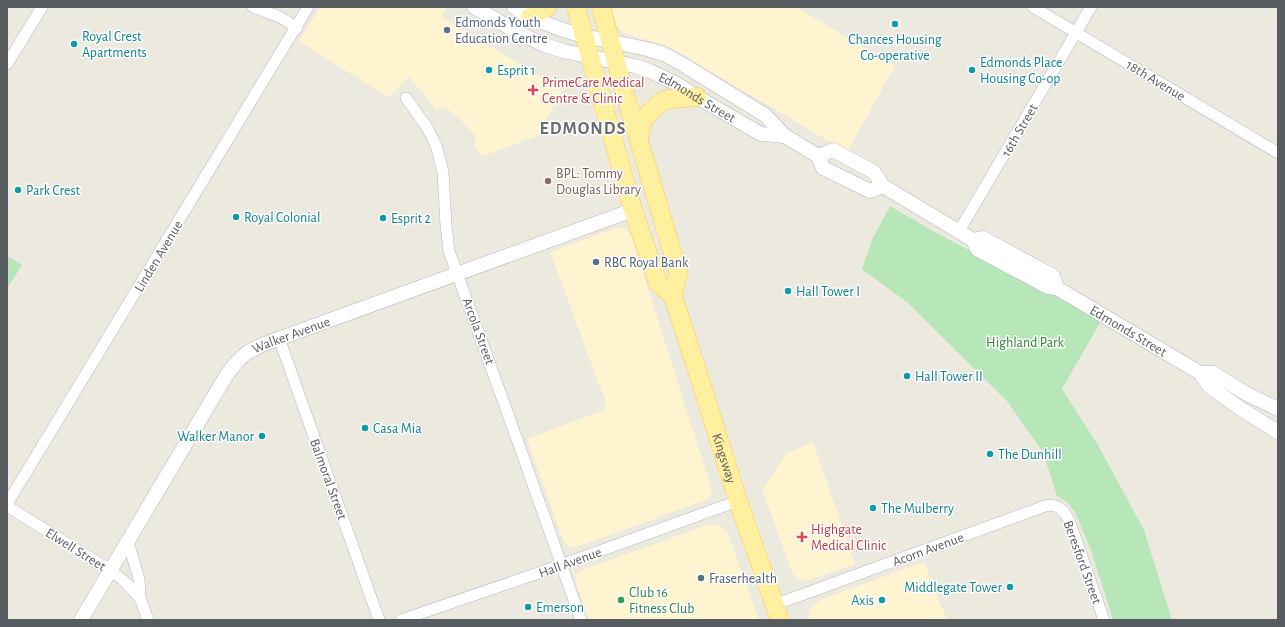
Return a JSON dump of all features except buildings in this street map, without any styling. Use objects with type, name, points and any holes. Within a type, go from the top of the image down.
[{"type":"main road","points":[[530,17],[547,7]]},
{"type":"main road","points":[[576,7],[633,210],[658,283],[673,296],[678,272],[601,7]]},
{"type":"main road","points":[[639,138],[642,122],[650,111],[661,102],[668,99],[697,97]]},
{"type":"main road","name":"Kingsway","points":[[673,296],[704,389],[738,501],[777,613]]},
{"type":"street","points":[[7,64],[42,7]]},
{"type":"street","points":[[254,7],[280,17],[297,28]]},
{"type":"street","name":"Linden Avenue","points":[[7,505],[297,28],[308,7]]},
{"type":"street","name":"Edmonds Street","points":[[474,7],[517,32],[542,44],[589,57],[636,66],[650,71],[677,84],[761,134],[785,136]]},
{"type":"street","name":"Edmonds Street","points":[[514,7],[530,17],[560,29],[664,54],[764,115],[785,136],[818,156],[823,168],[870,190],[883,186]]},
{"type":"street","name":"18th Avenue","points":[[1033,7],[1278,153]]},
{"type":"street","name":"16th Street","points":[[959,232],[1091,7]]},
{"type":"street","name":"Arcola Street","points":[[406,98],[426,126],[436,145],[443,172],[449,251],[581,620]]},
{"type":"street","name":"Edmonds Street","points":[[818,156],[834,150],[874,172],[883,186],[973,240],[977,249],[1048,287],[1057,288],[1200,373],[1209,386],[1241,409],[1278,432]]},
{"type":"street","name":"Walker Avenue","points":[[81,620],[232,367],[250,350],[279,338],[633,210]]},
{"type":"street","name":"Balmoral Street","points":[[279,338],[379,620]]},
{"type":"street","name":"Edmonds Street","points":[[1200,373],[1213,373],[1245,393],[1278,409]]},
{"type":"street","name":"Hall Avenue","points":[[401,620],[562,565],[738,501]]},
{"type":"street","name":"Elwell Street","points":[[7,505],[110,570],[123,580],[140,598]]},
{"type":"street","name":"Acorn Avenue","points":[[777,613],[1045,506],[1052,505],[1059,507]]},
{"type":"street","name":"Beresford Street","points":[[1059,507],[1069,520],[1104,620]]},
{"type":"street","name":"Elwell Street","points":[[128,542],[139,579],[140,598],[148,620]]},
{"type":"shaded area","points":[[320,7],[447,7],[441,17],[563,90],[545,121],[548,132],[483,156],[475,148],[475,135],[460,119],[444,106],[436,110],[409,76],[389,98],[299,41]]},
{"type":"shaded area","points":[[611,7],[796,7],[895,66],[847,152],[671,48],[623,33],[617,26]]},
{"type":"shaded area","points":[[616,228],[624,228],[631,235],[712,490],[710,497],[704,501],[576,547],[572,547],[566,544],[563,540],[527,439],[601,411],[605,408],[606,403],[550,252]]},
{"type":"shaded area","points":[[813,442],[855,564],[806,581],[797,578],[793,574],[762,490],[786,454]]},
{"type":"shaded area","points":[[710,524],[720,526],[729,536],[759,620],[589,620],[576,584],[576,576],[580,571]]},
{"type":"shaded area","points":[[924,562],[947,620],[809,620],[811,608],[822,599]]},
{"type":"green space","name":"Highland Park","points":[[890,206],[938,234],[1025,279],[1101,321],[1062,389],[1098,445],[1144,530],[1172,620],[1113,620],[1092,553],[1075,512],[1067,502],[1057,496],[1043,452],[1007,401],[908,303],[862,269],[872,240]]},
{"type":"green space","points":[[7,256],[22,265],[7,289]]},
{"type":"place","name":"Chances Housing Co-operative","points":[[895,24]]},
{"type":"place","name":"Edmonds Youth Education Centre","points":[[447,30]]},
{"type":"place","name":"Royal Crest Apartments","points":[[74,44]]},
{"type":"place","name":"Esprit 1","points":[[489,70]]},
{"type":"place","name":"Edmonds Place Housing Co-op","points":[[972,70]]},
{"type":"place","name":"PrimeCare Medical Centre & Clinic","points":[[533,90]]},
{"type":"place","name":"BPL: Tommy Douglas Library","points":[[548,181]]},
{"type":"place","name":"Park Crest","points":[[18,190]]},
{"type":"place","name":"Royal Colonial","points":[[236,217]]},
{"type":"place","name":"Esprit 2","points":[[383,218]]},
{"type":"place","name":"RBC Royal Bank","points":[[596,262]]},
{"type":"place","name":"Hall Tower I","points":[[788,291]]},
{"type":"place","name":"Hall Tower II","points":[[907,376]]},
{"type":"place","name":"Casa Mia","points":[[365,428]]},
{"type":"place","name":"Walker Manor","points":[[262,436]]},
{"type":"place","name":"The Dunhill","points":[[990,454]]},
{"type":"place","name":"The Mulberry","points":[[873,508]]},
{"type":"place","name":"Highgate Medical Clinic","points":[[802,537]]},
{"type":"place","name":"Fraserhealth","points":[[701,578]]},
{"type":"place","name":"Middlegate Tower","points":[[1010,587]]},
{"type":"place","name":"Club 16 Fitness Club","points":[[621,600]]},
{"type":"place","name":"Axis","points":[[882,600]]},
{"type":"place","name":"Emerson","points":[[528,607]]},
{"type":"district","name":"EDMONDS","points":[[583,128]]}]
